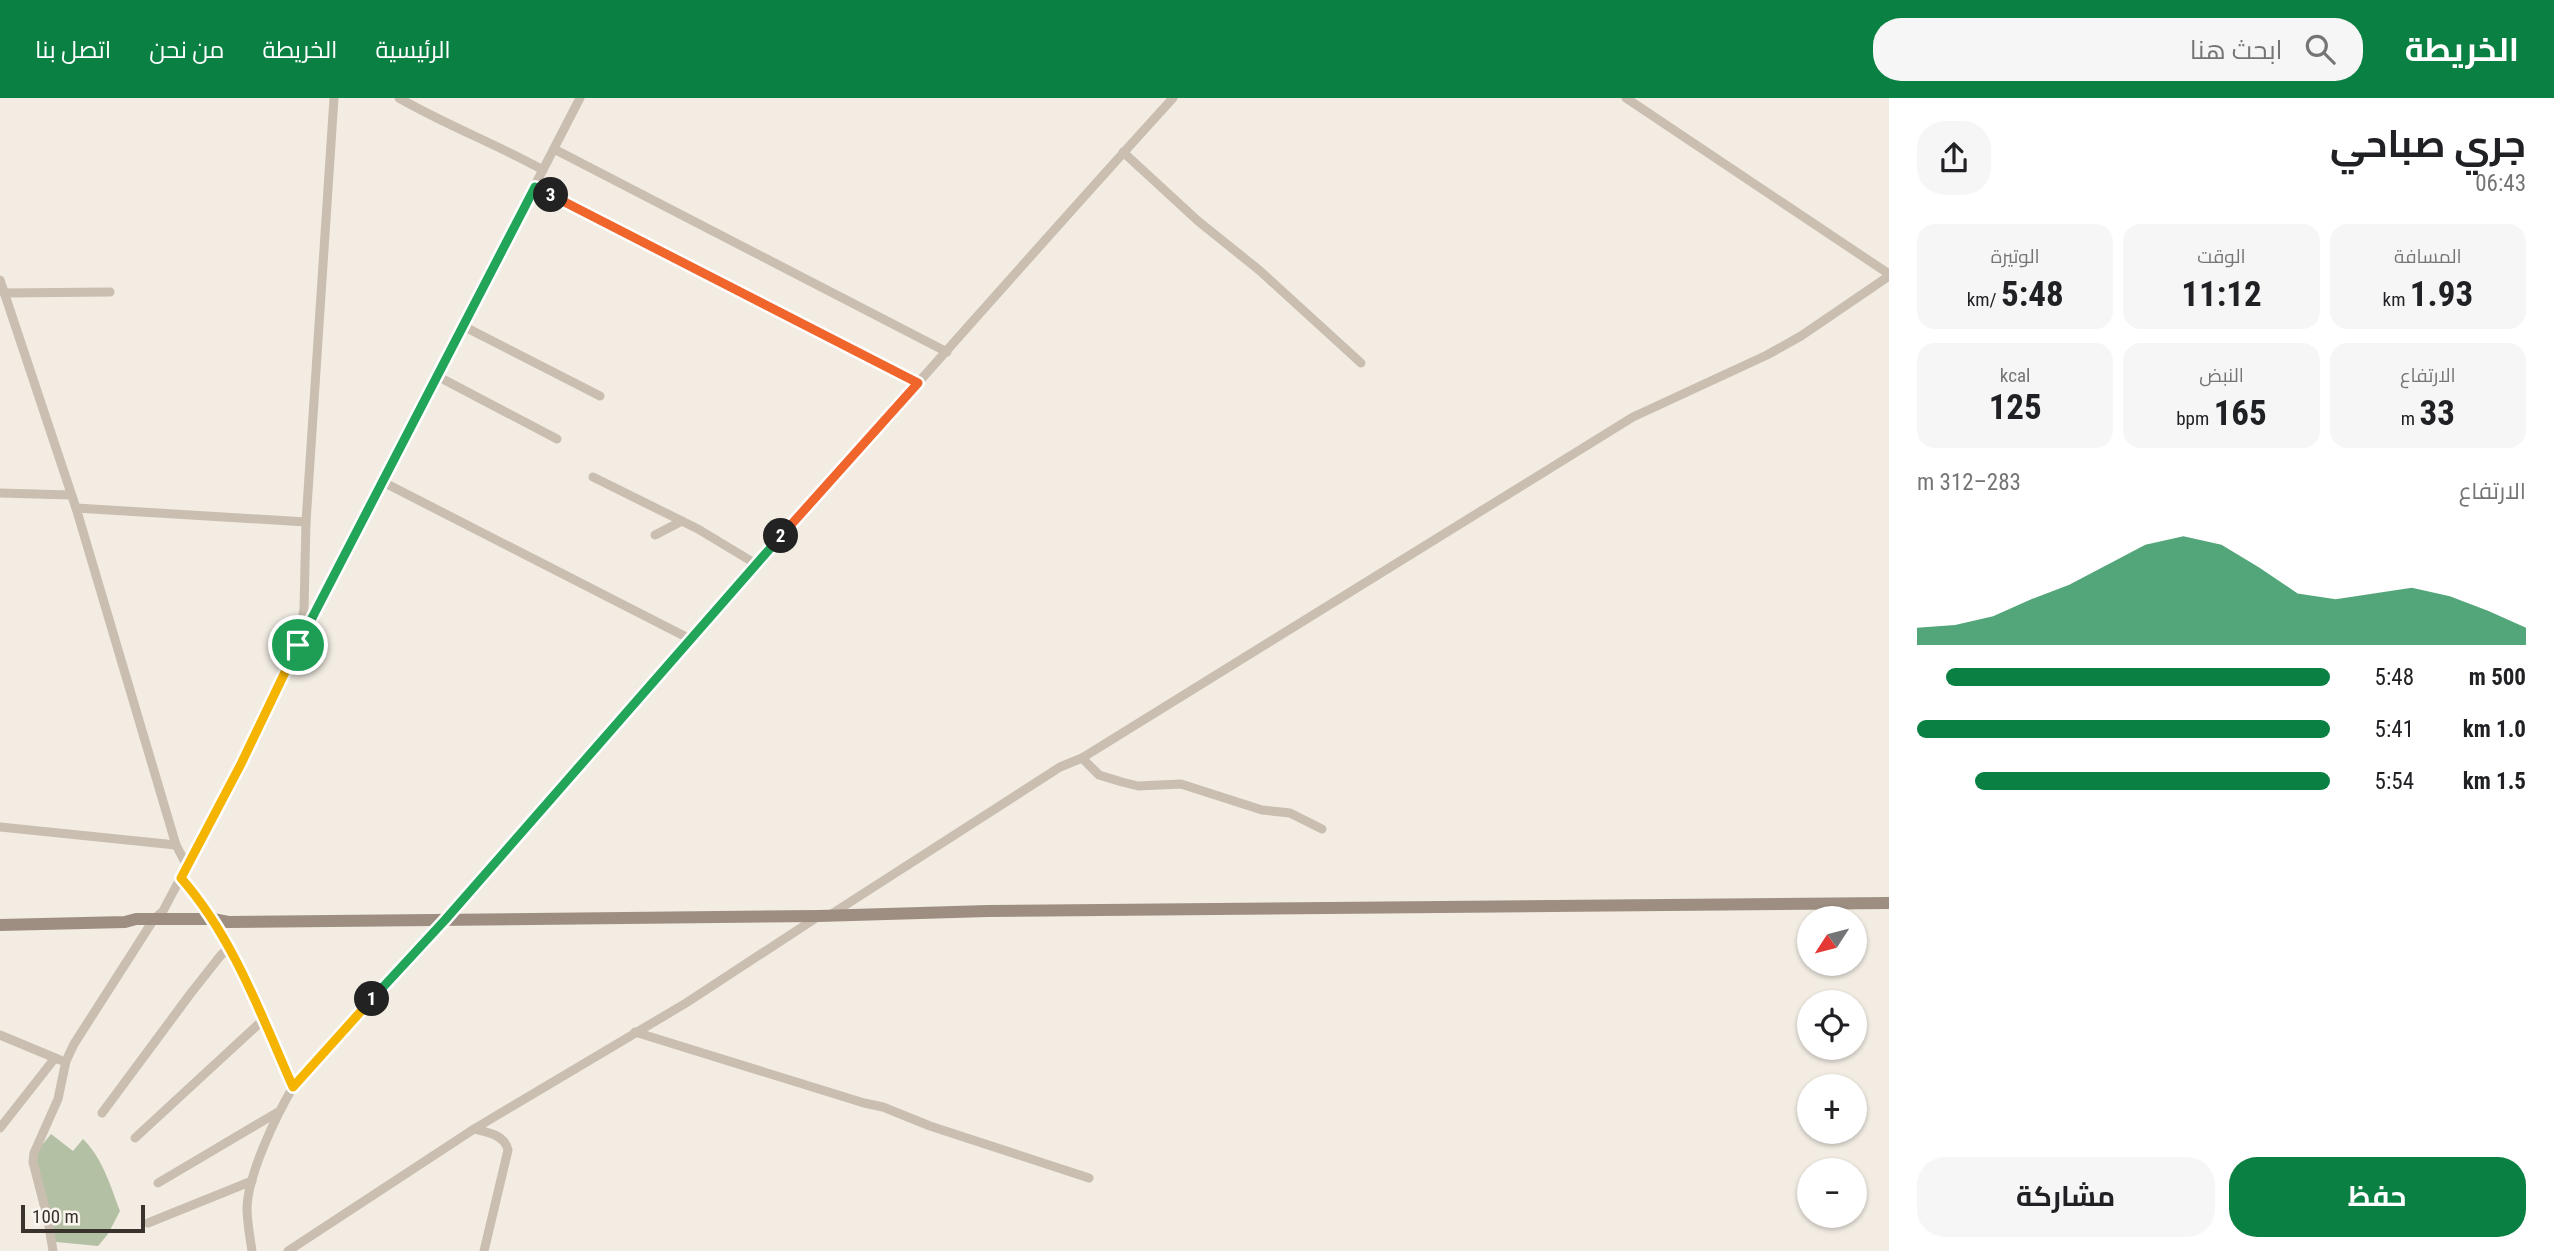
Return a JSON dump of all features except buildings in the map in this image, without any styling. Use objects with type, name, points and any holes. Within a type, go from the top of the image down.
[{"type":"main road","points":[[0,925],[125,922],[136,927],[161,921],[219,923],[824,916],[988,911],[1889,903]]},
{"type":"street","points":[[298,645],[304,609],[306,522],[334,98]]},
{"type":"street","points":[[399,98],[543,170]]},
{"type":"street","points":[[53,1251],[33,1162],[34,1153],[58,1099],[66,1061],[74,1044],[161,921],[298,645],[580,98]]},
{"type":"street","points":[[252,1251],[247,1206],[252,1181],[278,1112],[293,1087],[445,920],[756,564],[1173,98]]},
{"type":"street","points":[[288,1251],[474,1129],[686,1003],[1060,766],[1082,758],[1633,417],[1767,355],[1801,336],[1889,275],[1626,98]]},
{"type":"street","points":[[554,149],[947,352]]},
{"type":"street","points":[[1123,152],[1362,363]]},
{"type":"street","points":[[535,187],[918,383]]},
{"type":"street","points":[[0,280],[76,508],[176,845],[187,866]]},
{"type":"street","points":[[4,293],[110,292]]},
{"type":"street","points":[[463,326],[600,396]]},
{"type":"street","points":[[437,376],[557,439]]},
{"type":"street","points":[[593,477],[682,521],[756,564]]},
{"type":"street","points":[[383,482],[692,640]]},
{"type":"street","points":[[0,493],[71,495]]},
{"type":"street","points":[[76,508],[306,522]]},
{"type":"street","points":[[655,535],[682,521]]},
{"type":"street","points":[[1082,758],[1099,775],[1122,782],[1138,786],[1181,783],[1262,810],[1290,813],[1322,829]]},
{"type":"street","points":[[0,827],[176,845]]},
{"type":"street","points":[[181,878],[219,923],[293,1087]]},
{"type":"street","points":[[102,1113],[229,948]]},
{"type":"street","points":[[135,1138],[263,1020]]},
{"type":"street","points":[[635,1032],[883,1107],[930,1126],[1089,1178]]},
{"type":"street","points":[[0,1035],[66,1061]]},
{"type":"street","points":[[0,1128],[55,1058]]},
{"type":"street","points":[[158,1183],[278,1112]]},
{"type":"street","points":[[474,1129],[501,1139],[508,1150],[484,1251]]},
{"type":"street","points":[[148,1223],[252,1181]]},
{"type":"green space","points":[[51,1134],[73,1151],[83,1139],[96,1155],[109,1182],[120,1211],[98,1246],[56,1242],[36,1159],[38,1150]]},
{"type":"route","points":[[535,187],[918,383],[445,920],[293,1087],[218,927],[206,907],[181,878],[241,764],[298,645],[535,187]]}]
